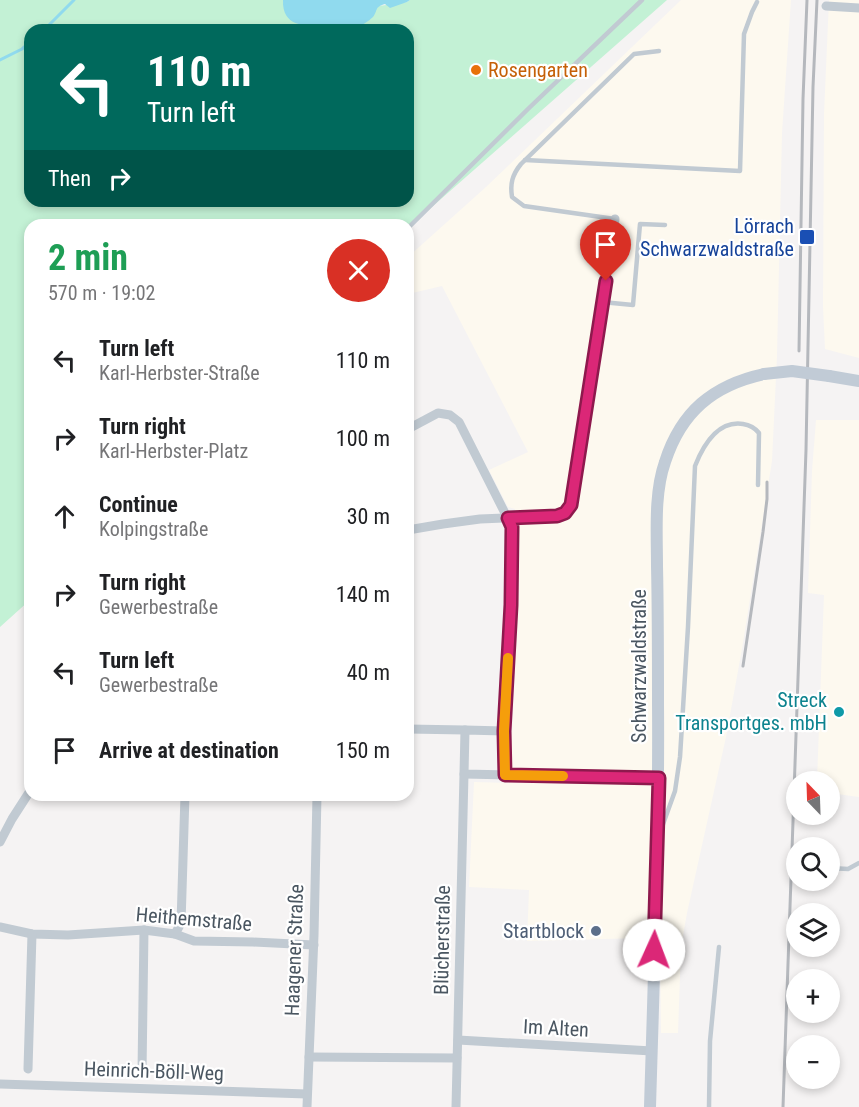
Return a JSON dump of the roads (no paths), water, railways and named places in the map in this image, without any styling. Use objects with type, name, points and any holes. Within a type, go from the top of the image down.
[{"type":"main road","name":"Schwarzwaldstraße","points":[[650,1107],[659,778],[657,533],[658,497],[664,463],[674,438],[688,416],[716,392],[734,383],[764,374],[792,371],[859,381]]},
{"type":"street","points":[[826,6],[855,5]]},
{"type":"street","points":[[414,529],[480,519],[557,516],[565,513],[571,505],[615,219]]},
{"type":"street","points":[[414,426],[438,413],[450,415],[459,422],[512,527],[511,605],[504,731],[505,775]]},
{"type":"street","points":[[414,729],[504,731]]},
{"type":"street","name":"Blücherstraße","points":[[456,1107],[465,730]]},
{"type":"street","points":[[464,774],[659,778]]},
{"type":"street","points":[[0,842],[24,800]]},
{"type":"street","points":[[175,934],[181,923],[185,801]]},
{"type":"street","name":"Haagener Straße","points":[[307,1107],[314,945],[316,801]]},
{"type":"street","name":"Heithemstraße","points":[[0,927],[32,934],[68,935],[144,930],[175,934],[195,941],[314,945]]},
{"type":"street","points":[[142,1072],[144,930]]},
{"type":"street","points":[[28,1069],[32,934]]},
{"type":"street","name":"Im Alten","points":[[458,1040],[652,1051]]},
{"type":"street","points":[[309,1057],[457,1058]]},
{"type":"street","name":"Heinrich-Böll-Weg","points":[[0,1084],[308,1094]]},
{"type":"lane","points":[[414,222],[642,0]]},
{"type":"lane","points":[[525,160],[740,171],[744,34],[758,2]]},
{"type":"lane","points":[[615,219],[524,207],[512,197],[510,185],[515,171],[525,160],[634,54],[659,51]]},
{"type":"lane","points":[[602,302],[633,305],[640,224],[665,225]]},
{"type":"lane","points":[[658,838],[675,791],[680,757],[689,615],[694,466],[709,439],[720,429],[741,423],[758,430],[758,485]]},
{"type":"lane","points":[[840,869],[848,870],[859,863]]},
{"type":"lane","points":[[709,1107],[710,1041],[719,947]]},
{"type":"water","points":[[283,0],[410,0],[390,8],[385,4],[382,5],[373,17],[362,24],[300,24],[290,20],[284,9]]},
{"type":"waterway","points":[[50,24],[74,0]]},
{"type":"waterway","points":[[0,60],[24,47]]},
{"type":"railway","points":[[799,351],[807,0]]},
{"type":"railway","points":[[783,1107],[806,450],[813,87],[817,0]]},
{"type":"railway","points":[[743,666],[763,532],[767,482]]},
{"type":"place","name":"Rosengarten","points":[[476,70]]},
{"type":"place","name":"Lörrach Schwarzwaldstraße","points":[[807,237]]},
{"type":"place","name":"Streck Transportges. mbH","points":[[839,712]]},
{"type":"place","name":"Startblock","points":[[596,931]]}]
